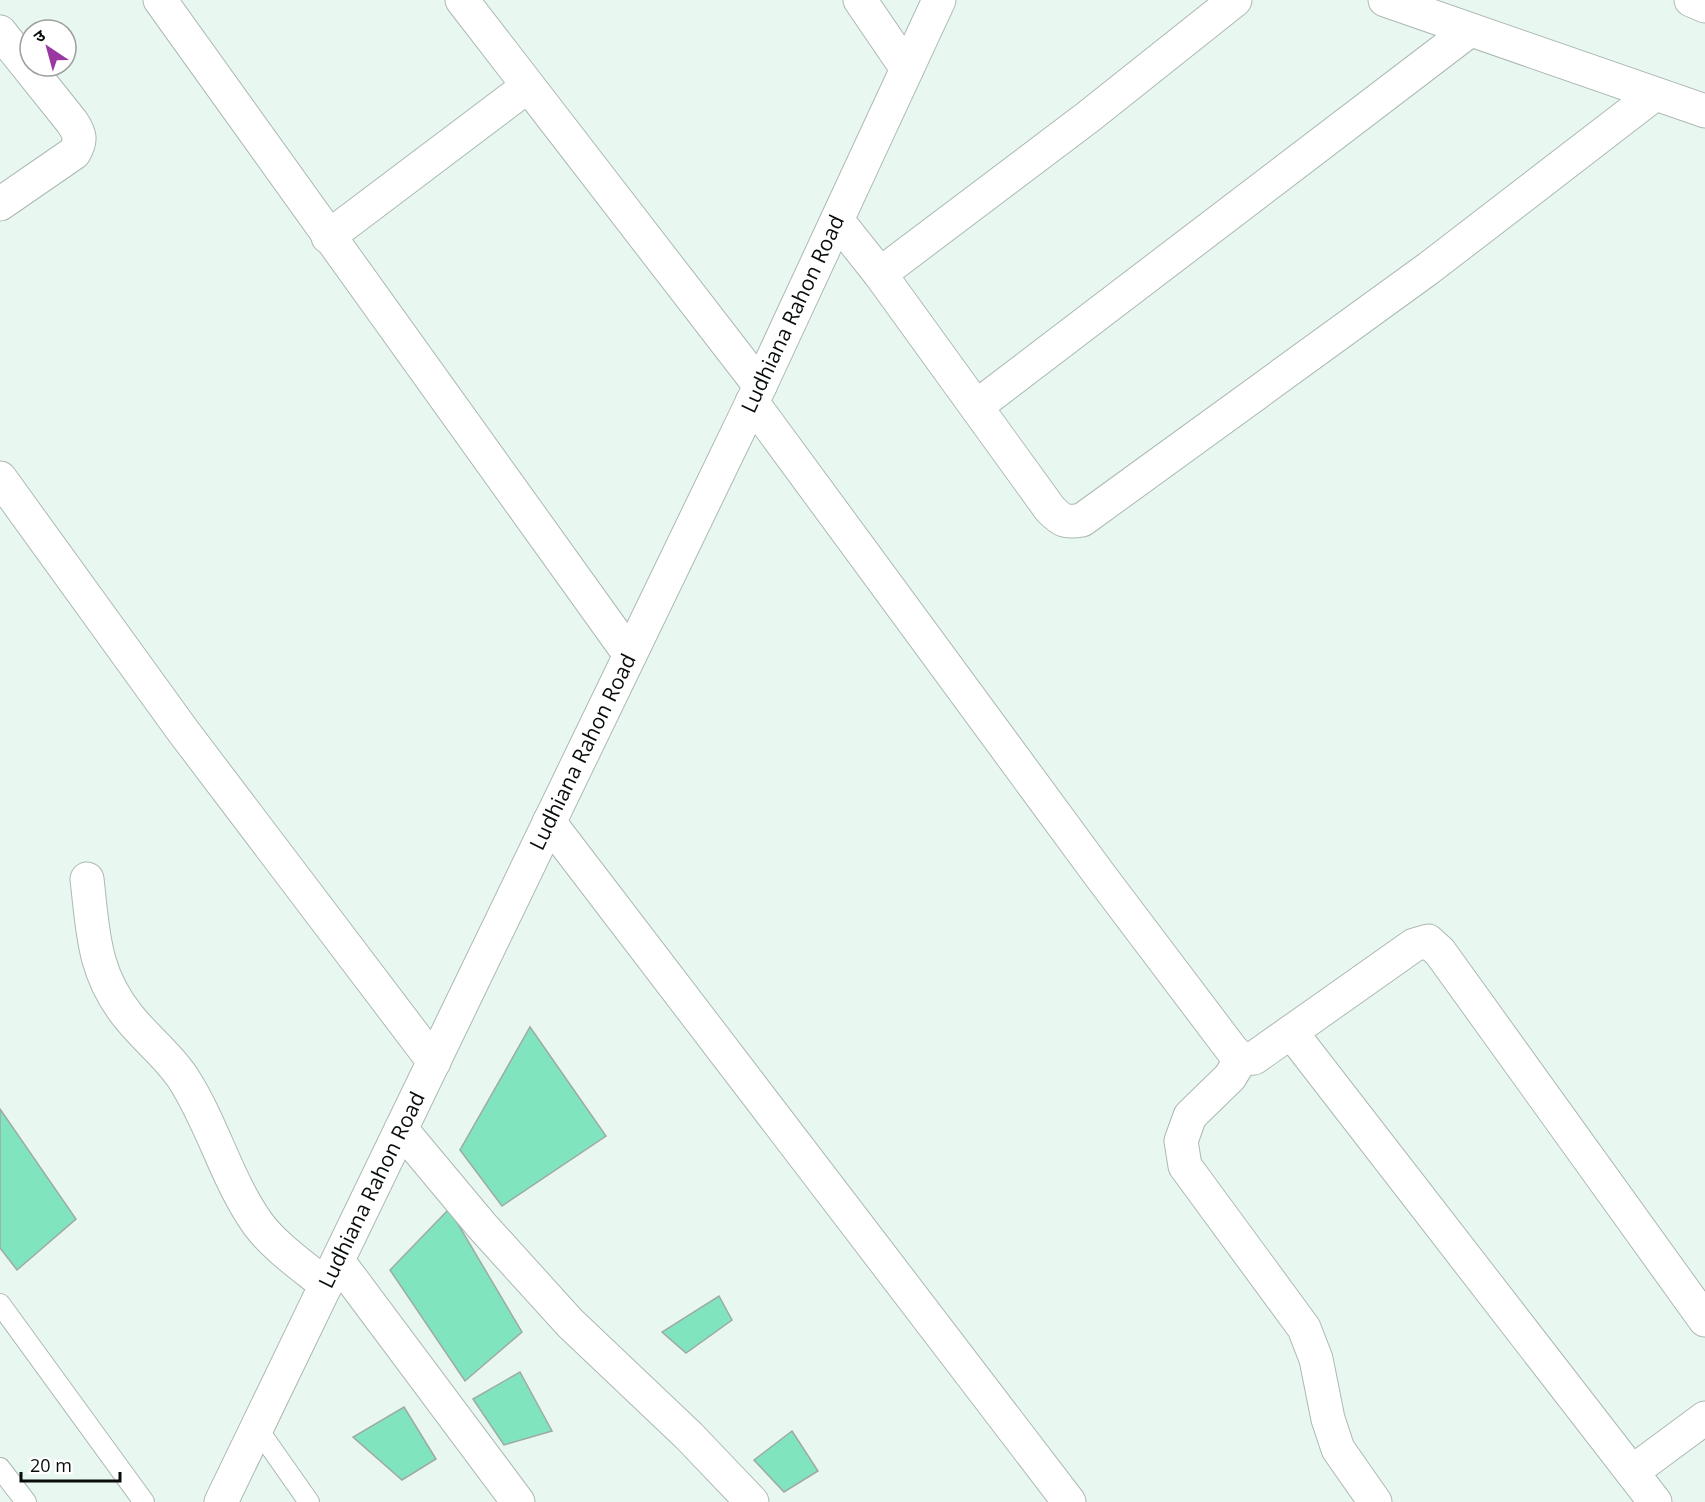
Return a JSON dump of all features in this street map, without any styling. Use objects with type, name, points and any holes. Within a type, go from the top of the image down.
[{"type":"street","points":[[160,0],[630,655]]},
{"type":"street","points":[[462,0],[756,394],[1099,874],[1232,1050],[1241,1059],[1254,1058],[1414,945],[1428,941],[1447,962],[1705,1320]]},
{"type":"street","points":[[860,0],[907,69]]},
{"type":"street","name":"Ludhiana Rahon Road","points":[[221,1502],[756,394],[939,0]]},
{"type":"street","points":[[880,274],[1088,117],[1235,0]]},
{"type":"street","points":[[1385,0],[1705,111]]},
{"type":"street","points":[[1691,0],[1705,6]]},
{"type":"street","points":[[976,406],[1470,30]]},
{"type":"street","points":[[0,32],[80,133],[80,142],[74,153],[0,204]]},
{"type":"street","points":[[328,237],[528,86]]},
{"type":"street","points":[[837,220],[880,274],[1050,509],[1060,519],[1068,522],[1082,520],[1429,268],[1655,94]]},
{"type":"street","points":[[0,478],[183,732],[434,1062]]},
{"type":"street","points":[[549,822],[1069,1502]]},
{"type":"street","points":[[87,879],[97,958],[111,991],[128,1017],[153,1042],[182,1077],[231,1176],[259,1225],[293,1258],[332,1273],[518,1502]]},
{"type":"street","points":[[1291,1032],[1655,1502]]},
{"type":"street","points":[[1241,1059],[1230,1077],[1190,1116],[1181,1141],[1185,1166],[1304,1328],[1316,1359],[1328,1419],[1338,1449],[1375,1502]]},
{"type":"street","points":[[401,1129],[482,1226],[570,1323],[689,1436],[752,1502]]},
{"type":"street","points":[[1632,1472],[1705,1418]]},
{"type":"lane","points":[[0,1304],[144,1502]]},
{"type":"lane","points":[[257,1428],[309,1502]]},
{"type":"lane","points":[[0,1468],[26,1502]]},
{"type":"building","points":[[530,1027],[606,1136],[502,1206],[460,1150]]},
{"type":"building","points":[[0,1109],[76,1219],[17,1270],[0,1248]]},
{"type":"building","points":[[449,1209],[522,1332],[465,1381],[390,1270]]},
{"type":"building","points":[[719,1296],[732,1320],[686,1353],[662,1332]]},
{"type":"building","points":[[520,1372],[552,1431],[504,1445],[473,1399]]},
{"type":"building","points":[[404,1407],[436,1459],[402,1480],[353,1437]]},
{"type":"building","points":[[792,1431],[818,1471],[784,1492],[754,1460]]}]
